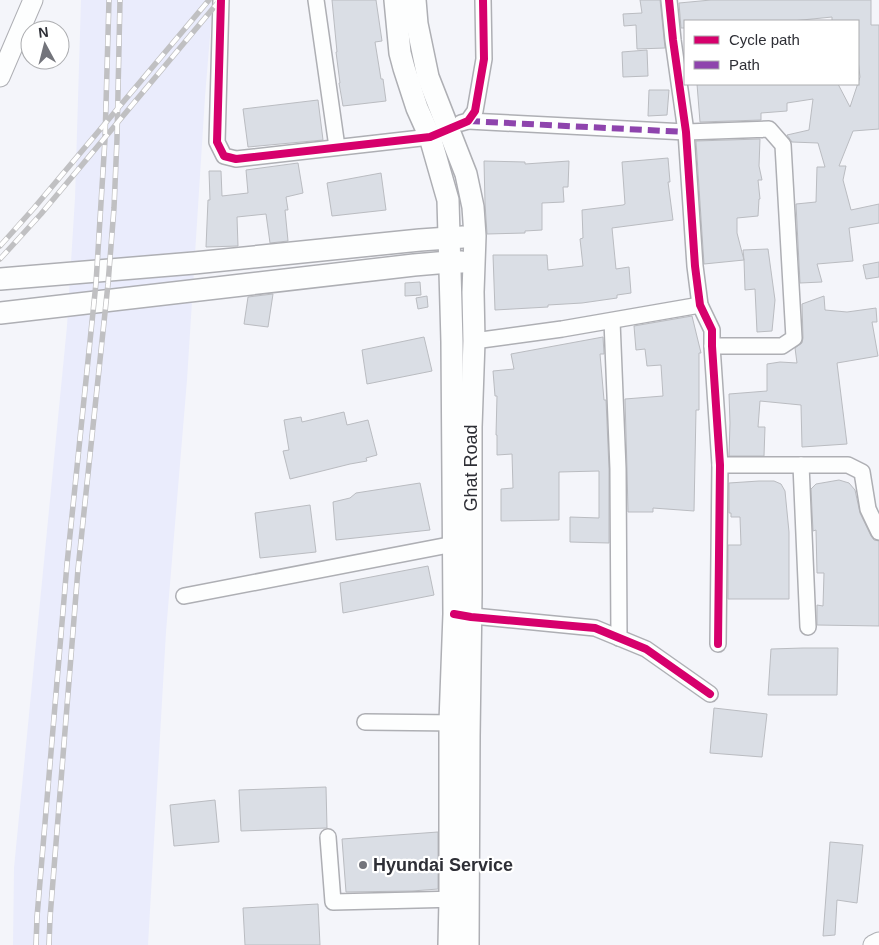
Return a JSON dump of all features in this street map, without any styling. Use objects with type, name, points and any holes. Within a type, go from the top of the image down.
[{"type":"main road","name":"Ghat Road","points":[[395,0],[400,53],[417,108],[439,133],[466,174],[473,207],[475,236],[474,341],[462,615],[460,723],[459,899],[468,945]]},
{"type":"main road","name":"Ghat Road","points":[[415,0],[439,133],[448,200],[452,342],[454,544],[462,615]]},
{"type":"main road","points":[[420,240],[448,200]]},
{"type":"main road","points":[[0,279],[194,263],[475,236]]},
{"type":"main road","points":[[0,313],[414,264],[474,262]]},
{"type":"main road","points":[[414,264],[450,288]]},
{"type":"main road","name":"Ghat Road","points":[[449,945],[459,899]]},
{"type":"street","points":[[0,77],[33,0]]},
{"type":"street","points":[[221,0],[217,142],[224,156],[236,159],[337,148],[439,133],[468,120],[686,132],[769,128],[784,145],[794,338],[782,346],[712,346]]},
{"type":"street","points":[[316,0],[337,148]]},
{"type":"street","points":[[468,120],[475,111],[484,59],[483,0]]},
{"type":"street","points":[[669,0],[679,40],[695,266],[700,305],[712,330],[720,465],[718,644]]},
{"type":"street","points":[[474,341],[562,329],[700,305]]},
{"type":"street","points":[[612,320],[618,469],[619,638]]},
{"type":"street","points":[[720,465],[848,465],[862,472],[868,509],[879,532]]},
{"type":"street","points":[[801,465],[808,627]]},
{"type":"street","points":[[184,596],[454,544]]},
{"type":"street","points":[[462,615],[595,628],[646,649],[710,694]]},
{"type":"street","points":[[365,722],[460,723]]},
{"type":"street","points":[[328,837],[332,902],[459,899]]},
{"type":"street","points":[[873,945],[879,942]]},
{"type":"shaded area","points":[[81,0],[213,0],[187,380],[166,632],[148,945],[13,945],[14,868],[67,326],[75,198]]},
{"type":"building","points":[[332,0],[376,0],[382,41],[375,42],[386,101],[343,106],[339,83]]},
{"type":"building","points":[[640,0],[660,0],[665,48],[637,49],[636,25],[624,26],[623,14],[642,13]]},
{"type":"building","points":[[711,0],[871,0],[871,25],[879,25],[879,129],[853,131],[839,166],[846,166],[843,180],[851,210],[879,204],[879,223],[849,228],[853,261],[817,264],[822,282],[800,283],[796,204],[816,202],[817,167],[825,167],[818,143],[792,142],[787,135],[809,130],[813,99],[787,103],[787,111],[761,113],[761,120],[700,122],[697,85],[839,85],[850,107],[857,85],[859,85],[860,77],[859,20],[832,20],[832,17],[802,20],[684,20],[684,28],[681,28],[679,3]]},
{"type":"building","points":[[647,50],[648,76],[623,77],[622,52]]},
{"type":"building","points":[[649,90],[669,90],[667,115],[648,116]]},
{"type":"building","points":[[318,100],[323,140],[248,147],[243,109]]},
{"type":"building","points":[[760,139],[759,166],[762,180],[758,180],[760,199],[758,216],[737,218],[737,233],[744,260],[704,264],[696,141]]},
{"type":"building","points":[[668,158],[670,182],[668,182],[673,220],[612,228],[616,269],[629,267],[631,293],[617,295],[617,298],[582,303],[495,310],[493,255],[547,255],[548,270],[583,266],[580,239],[583,238],[582,210],[625,204],[622,162]]},
{"type":"building","points":[[484,161],[525,162],[525,164],[569,161],[568,187],[563,187],[564,202],[542,203],[542,230],[525,231],[525,233],[487,234]]},
{"type":"building","points":[[298,163],[303,193],[286,197],[288,210],[285,210],[288,241],[270,243],[266,214],[237,217],[238,246],[206,247],[208,200],[210,200],[209,171],[221,171],[222,196],[248,193],[246,170]]},
{"type":"building","points":[[381,173],[386,210],[332,216],[327,183]]},
{"type":"building","points":[[768,249],[775,300],[772,331],[757,332],[755,289],[745,290],[743,250]]},
{"type":"building","points":[[879,262],[879,277],[866,279],[863,265]]},
{"type":"building","points":[[420,282],[421,295],[405,296],[405,283]]},
{"type":"building","points":[[273,294],[268,327],[244,324],[248,297]]},
{"type":"building","points":[[427,296],[428,307],[418,309],[416,298]]},
{"type":"building","points":[[824,296],[825,310],[847,312],[876,308],[877,322],[872,322],[878,356],[837,363],[847,444],[802,447],[801,405],[760,401],[758,427],[765,427],[764,456],[729,456],[729,394],[767,391],[767,364],[780,362],[797,363],[795,348],[802,343],[803,338],[802,304]]},
{"type":"building","points":[[692,316],[701,353],[699,353],[699,410],[696,410],[694,511],[653,508],[653,512],[628,512],[625,399],[663,396],[661,365],[647,366],[645,349],[636,350],[634,326]]},
{"type":"building","points":[[424,337],[432,371],[367,384],[362,350]]},
{"type":"building","points":[[603,337],[604,354],[600,354],[604,400],[606,400],[609,469],[609,543],[570,542],[570,517],[599,518],[599,471],[559,472],[559,520],[501,521],[501,489],[513,488],[512,454],[497,455],[497,396],[495,396],[493,371],[514,369],[511,354]]},
{"type":"building","points":[[344,412],[347,425],[368,420],[377,455],[366,458],[367,461],[290,479],[283,451],[289,450],[284,420],[301,417],[302,422]]},
{"type":"building","points":[[839,480],[849,483],[855,490],[860,513],[871,536],[874,540],[879,541],[879,626],[817,625],[817,605],[823,606],[824,573],[817,573],[816,530],[813,531],[811,489],[816,484]]},
{"type":"building","points":[[774,481],[781,484],[785,491],[789,532],[789,599],[728,599],[728,545],[741,545],[740,517],[731,517],[731,513],[729,513],[729,483]]},
{"type":"building","points":[[420,483],[430,530],[336,540],[333,502],[350,498],[356,493]]},
{"type":"building","points":[[310,505],[316,552],[260,558],[255,513]]},
{"type":"building","points":[[428,566],[434,595],[343,613],[340,583]]},
{"type":"building","points":[[838,648],[837,695],[768,695],[771,649]]},
{"type":"building","points":[[714,708],[767,714],[762,757],[710,753]]},
{"type":"building","points":[[326,787],[327,828],[241,831],[239,790]]},
{"type":"building","points":[[215,800],[219,842],[174,846],[170,805]]},
{"type":"building","points":[[438,832],[438,889],[346,892],[342,839]]},
{"type":"building","points":[[830,842],[863,845],[857,903],[837,900],[835,935],[823,936]]},
{"type":"building","points":[[318,904],[320,945],[245,945],[243,908]]},
{"type":"railway","points":[[36,945],[67,564],[96,283],[105,139],[109,0]]},
{"type":"railway","points":[[49,945],[78,569],[108,284],[114,208],[120,0]]},
{"type":"railway","points":[[0,246],[209,0]]},
{"type":"railway","points":[[0,259],[41,214],[220,0]]},
{"type":"marked path","points":[[468,121],[686,132]]},
{"type":"cycle path","points":[[221,0],[217,142],[224,156],[236,159],[430,137],[468,121],[475,111],[484,59],[483,0]]},
{"type":"cycle path","points":[[669,0],[686,132],[695,266],[700,305],[712,330],[720,465],[718,644]]},
{"type":"cycle path","points":[[454,614],[595,628],[646,649],[710,694]]},
{"type":"place","name":"Hyundai Service","points":[[363,865]]}]
